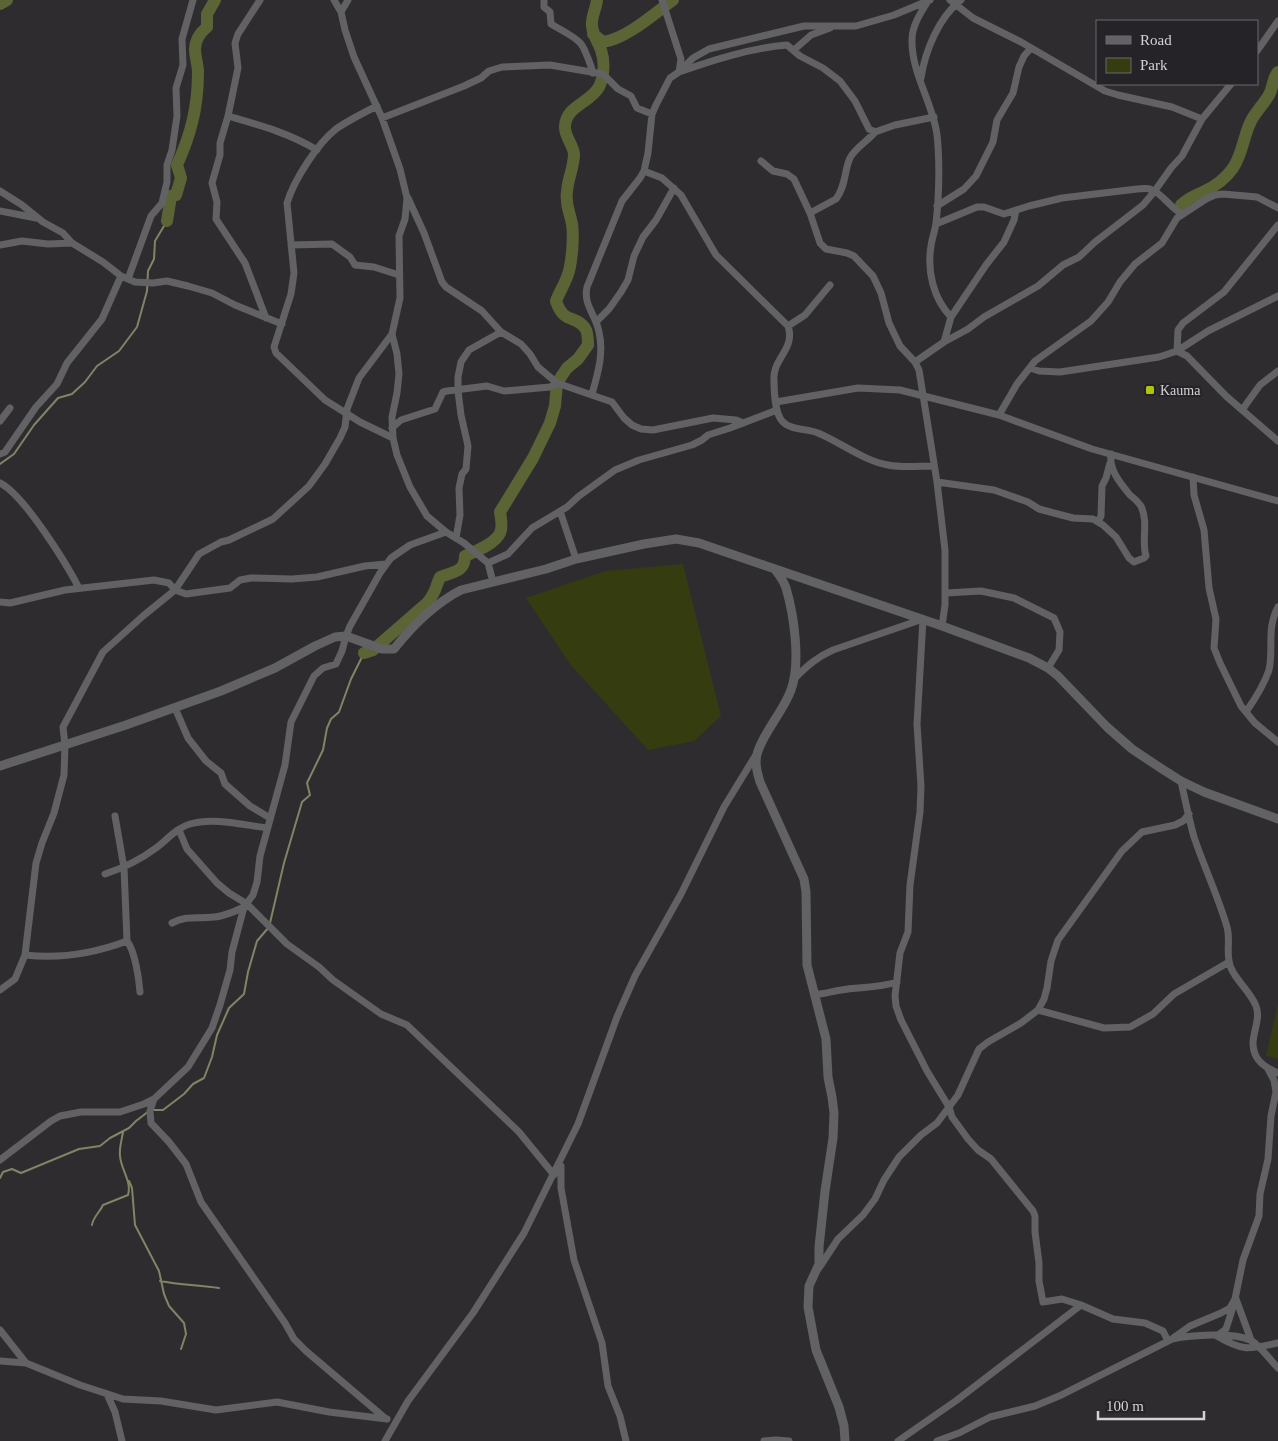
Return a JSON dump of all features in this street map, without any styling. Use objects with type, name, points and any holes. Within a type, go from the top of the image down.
[{"type":"street","points":[[0,454],[4,452],[36,407],[57,384],[67,363],[96,328],[124,278],[151,216],[162,203],[177,116],[176,88],[183,65],[183,32],[192,0]]},
{"type":"street","points":[[260,0],[238,34],[235,43],[238,68],[220,143],[220,155],[212,183],[217,202],[216,219],[245,263],[266,318]]},
{"type":"street","points":[[334,0],[341,12],[354,57],[382,118],[400,168],[408,198],[424,233],[442,282],[452,292],[482,311],[501,332],[521,344],[538,366],[557,383],[612,402],[624,418],[641,429],[653,430],[713,418],[736,420],[743,424]]},
{"type":"street","points":[[341,12],[348,0]]},
{"type":"street","points":[[544,0],[544,7],[550,12],[551,24],[581,44],[594,72]]},
{"type":"street","points":[[662,0],[681,59],[679,72]]},
{"type":"street","points":[[592,394],[601,360],[599,331],[585,295],[622,201],[644,171],[652,114],[670,78],[693,58],[709,49],[804,26],[856,26],[894,16],[929,0]]},
{"type":"street","points":[[929,0],[915,24],[912,38],[913,53],[934,117],[937,138],[937,206],[936,224],[931,246],[931,274],[943,309],[951,317]]},
{"type":"street","points":[[952,2],[961,0]]},
{"type":"street","points":[[952,2],[990,28],[1008,35],[1105,91],[1118,96],[1172,107],[1202,119]]},
{"type":"street","points":[[921,79],[925,60],[931,45],[952,2]]},
{"type":"street","points":[[1258,50],[1278,22]]},
{"type":"street","points":[[794,50],[811,35],[832,27]]},
{"type":"street","points":[[679,72],[732,55],[787,45],[800,56],[823,68],[840,81],[855,101],[868,129],[875,132]]},
{"type":"street","points":[[937,206],[964,190],[976,176],[992,142],[997,120],[1013,93],[1019,67],[1024,56],[1031,48]]},
{"type":"street","points":[[382,118],[464,86],[502,67],[550,65],[602,74],[618,89],[631,96],[637,108],[652,114]]},
{"type":"street","points":[[915,362],[984,317],[1038,286],[1143,205],[1182,156],[1202,119],[1230,85]]},
{"type":"street","points":[[377,106],[334,130],[299,175],[287,203],[294,273],[292,294],[274,347],[276,353],[325,400],[347,415],[393,438]]},
{"type":"street","points":[[228,116],[272,128],[317,150]]},
{"type":"street","points":[[810,213],[839,196],[844,185],[850,159],[875,132],[895,125],[934,117]]},
{"type":"street","points":[[761,161],[773,171],[787,174],[794,179],[810,213],[820,243],[826,249],[854,256],[861,261],[873,276],[881,293],[889,323],[900,346],[915,362],[921,379],[937,482],[945,550],[946,593],[942,626]]},
{"type":"street","points":[[644,171],[662,178],[681,195],[716,255],[788,326],[791,335],[789,343],[773,377],[777,410],[782,420],[790,426],[816,432],[875,462],[900,466],[934,466]]},
{"type":"street","points":[[596,322],[610,309],[622,292],[628,280],[634,256],[643,237],[656,220],[674,188]]},
{"type":"street","points":[[936,224],[977,207],[984,207],[1004,214],[1043,202],[1137,189],[1150,189],[1176,211],[1183,214]]},
{"type":"street","points":[[0,191],[22,205],[36,218],[63,233],[72,243],[103,262],[124,278],[153,283],[167,281],[212,293],[235,306],[282,324]]},
{"type":"street","points":[[999,415],[1017,384],[1030,368],[1044,354],[1091,321],[1108,302],[1134,264],[1162,243],[1177,218],[1206,199],[1223,194],[1256,197],[1278,208]]},
{"type":"street","points":[[0,990],[15,979],[25,955],[36,863],[62,785],[65,745],[63,727],[65,721],[106,648],[175,590],[199,554],[273,519],[296,500],[325,464],[344,428],[347,409],[359,378],[392,334],[400,298],[399,241],[408,198]]},
{"type":"street","points":[[944,342],[951,317],[1004,242],[1014,220],[1016,210]]},
{"type":"street","points":[[0,211],[36,218]]},
{"type":"street","points":[[1177,351],[1178,330],[1183,323],[1224,292],[1278,225]]},
{"type":"street","points":[[0,245],[22,241],[48,244],[72,243]]},
{"type":"street","points":[[291,245],[332,244],[350,257],[355,264],[374,267],[399,275]]},
{"type":"street","points":[[788,326],[805,315],[830,285]]},
{"type":"street","points":[[1030,368],[1047,372],[1073,370],[1159,356],[1177,351],[1208,331],[1278,296]]},
{"type":"street","points":[[456,538],[460,515],[459,488],[462,474],[466,469],[468,446],[461,416],[458,391],[461,362],[469,350],[501,332]]},
{"type":"street","points":[[392,334],[399,374],[398,393],[392,416],[392,428],[402,469],[427,516],[488,563],[493,582]]},
{"type":"street","points":[[1177,351],[1188,356],[1209,380],[1278,441]]},
{"type":"street","points":[[1242,410],[1260,385],[1278,371]]},
{"type":"street","points":[[392,428],[401,420],[435,409],[443,392],[487,386],[504,391],[550,387],[557,383]]},
{"type":"street","points":[[776,402],[858,388],[900,390],[999,415],[1033,429],[1111,454],[1278,501]]},
{"type":"street","points":[[0,421],[10,408]]},
{"type":"street","points":[[488,563],[508,554],[532,528],[560,511],[616,470],[639,460],[686,447],[702,440],[708,435],[743,424],[777,410]]},
{"type":"street","points":[[1098,522],[1101,516],[1102,486],[1106,478],[1111,454]]},
{"type":"street","points":[[937,482],[994,490],[1020,498],[1039,509],[1073,518],[1093,519],[1116,537],[1134,562],[1146,556],[1144,548],[1145,522],[1140,506],[1115,474],[1110,463]]},
{"type":"street","points":[[1193,477],[1194,495],[1204,530],[1209,588],[1216,619],[1214,648],[1227,678],[1246,712],[1255,723],[1278,742]]},
{"type":"street","points":[[0,483],[24,505],[56,550],[79,588]]},
{"type":"street","points":[[560,511],[576,559]]},
{"type":"street","points":[[172,924],[192,916],[225,916],[245,905],[253,895],[257,882],[260,856],[285,765],[291,722],[314,676],[319,670],[336,664],[340,659],[346,636],[386,564],[398,552],[410,545],[446,532]]},
{"type":"street","points":[[0,766],[175,708],[251,679],[325,641],[346,636],[382,649],[394,649],[414,624],[462,590],[546,569],[576,559],[644,544],[680,539],[699,543],[776,571],[923,619],[1029,658],[1048,668],[1107,727],[1132,748],[1181,781],[1204,792],[1278,819]]},
{"type":"street","points":[[0,602],[7,604],[65,590],[154,580],[169,584],[175,590],[186,594],[199,593],[230,588],[240,580],[251,578],[317,577],[365,566],[386,564]]},
{"type":"street","points":[[385,1441],[423,1378],[472,1313],[524,1233],[578,1124],[617,1017],[636,976],[681,894],[724,807],[790,692],[795,678],[794,640],[789,600],[785,585],[776,571]]},
{"type":"street","points":[[946,593],[981,591],[1014,598],[1054,618],[1060,632],[1060,650],[1048,668]]},
{"type":"street","points":[[1246,712],[1256,697],[1268,670],[1271,655],[1270,639],[1275,612],[1278,607]]},
{"type":"street","points":[[795,678],[808,664],[819,656],[923,619]]},
{"type":"street","points":[[923,619],[917,724],[920,812],[910,885],[908,932],[900,953],[895,996],[897,1013],[927,1071],[949,1107],[952,1117],[978,1150],[991,1159],[1036,1216],[1035,1232],[1039,1281],[1043,1302],[1062,1299],[1082,1305],[1113,1319],[1145,1323],[1163,1330],[1170,1340]]},
{"type":"street","points":[[175,708],[188,738],[206,761],[221,774],[225,784],[250,806],[270,818]]},
{"type":"street","points":[[757,752],[757,770],[760,782],[804,878],[806,892],[807,965],[826,1040],[828,1076],[834,1113],[833,1138],[817,1271]]},
{"type":"street","points":[[1181,781],[1194,837],[1227,927],[1231,969],[1243,984],[1256,1007],[1258,1015],[1253,1047],[1255,1055],[1268,1069],[1274,1080],[1276,1092],[1271,1116],[1268,1159],[1260,1194],[1259,1216],[1243,1260],[1235,1299],[1226,1329],[1218,1336]]},
{"type":"street","points":[[845,1441],[840,1412],[818,1359],[811,1329],[808,1291],[811,1281],[838,1239],[863,1215],[875,1199],[884,1180],[899,1157],[921,1134],[936,1123],[958,1095],[984,1045],[1021,1023],[1038,1010],[1044,999],[1051,961],[1058,940],[1122,851],[1142,832],[1175,825],[1183,821],[1188,814]]},
{"type":"street","points":[[116,816],[124,868],[127,941],[139,978],[140,992]]},
{"type":"street","points":[[105,874],[124,868],[157,848],[179,830],[192,823],[210,821],[267,828]]},
{"type":"street","points":[[179,830],[187,849],[229,893],[245,905],[287,944],[319,967],[333,980],[381,1014],[407,1025],[519,1132],[554,1175]]},
{"type":"street","points":[[0,1160],[60,1116],[90,1111],[120,1112],[144,1104],[154,1099],[188,1067],[212,1028],[228,979],[232,952],[245,905]]},
{"type":"street","points":[[25,955],[60,956],[96,950],[127,941]]},
{"type":"street","points":[[1038,1010],[1104,1028],[1130,1027],[1154,1014],[1174,994],[1229,962]]},
{"type":"street","points":[[814,994],[888,985],[897,982]]},
{"type":"street","points":[[1268,1069],[1278,1073]]},
{"type":"street","points":[[154,1099],[150,1111],[151,1124],[169,1142],[186,1164],[201,1202],[294,1339],[386,1419]]},
{"type":"street","points":[[563,1156],[560,1180],[574,1260],[602,1343],[608,1386],[620,1416],[626,1441]]},
{"type":"street","points":[[937,1441],[959,1433],[990,1417],[1035,1406],[1059,1396],[1170,1340],[1190,1326],[1221,1313],[1230,1308],[1235,1299]]},
{"type":"street","points":[[1235,1299],[1251,1340],[1278,1368]]},
{"type":"street","points":[[898,1441],[1082,1305]]},
{"type":"street","points":[[0,1330],[26,1362]]},
{"type":"street","points":[[1170,1340],[1188,1336],[1218,1336],[1251,1340]]},
{"type":"street","points":[[1218,1336],[1243,1348],[1259,1348],[1278,1343]]},
{"type":"street","points":[[0,1361],[26,1362],[80,1385],[123,1399],[161,1401],[216,1410],[277,1402],[329,1412],[397,1420]]},
{"type":"street","points":[[107,1394],[115,1412],[122,1441]]},
{"type":"street","points":[[764,1441],[789,1441]]},
{"type":"green space","points":[[683,564],[721,716],[694,741],[648,750],[570,664],[526,598],[605,571]]},
{"type":"green space","points":[[1278,1004],[1278,1059],[1266,1056]]},
{"type":"waterway","points":[[0,4],[7,0]]},
{"type":"waterway","points":[[167,221],[171,196],[176,195],[181,178],[177,165],[190,131],[195,109],[198,85],[195,46],[199,36],[207,27],[207,14],[215,0]]},
{"type":"waterway","points":[[364,653],[373,650],[427,603],[434,593],[440,577],[457,571],[463,565],[465,556],[485,547],[498,537],[502,522],[500,512],[533,458],[550,423],[555,406],[557,383],[567,368],[578,359],[588,345],[585,328],[562,313],[556,301],[569,272],[573,243],[573,230],[567,205],[567,196],[574,154],[565,130],[566,119],[574,109],[595,92],[601,83],[603,74],[601,50],[592,26],[597,0]]},
{"type":"waterway","points":[[593,34],[603,42],[612,40],[640,25],[673,0]]},
{"type":"waterway","points":[[1181,205],[1215,185],[1233,168],[1239,157],[1251,121],[1270,93],[1278,72]]},
{"type":"waterway","points":[[0,464],[14,454],[34,425],[58,398],[72,394],[85,382],[97,366],[119,351],[137,327],[147,291],[148,271],[154,259],[155,241],[167,221]]},
{"type":"waterway","points":[[270,923],[284,863],[302,802],[310,795],[307,783],[323,750],[327,728],[331,719],[339,712],[351,679],[364,653]]},
{"type":"waterway","points":[[153,1110],[163,1110],[184,1094],[193,1084],[204,1078],[212,1057],[217,1035],[229,1008],[244,994],[257,941],[269,927]]},
{"type":"waterway","points":[[0,1178],[3,1172],[12,1169],[21,1173],[79,1149],[100,1146],[110,1138],[129,1128],[149,1111]]},
{"type":"waterway","points":[[92,1225],[103,1205],[128,1195],[129,1185],[120,1156],[123,1132]]},
{"type":"waterway","points":[[129,1181],[132,1188],[135,1225],[159,1271],[164,1294],[169,1306],[184,1323],[186,1334],[181,1349]]},
{"type":"waterway","points":[[160,1281],[219,1288]]},
{"type":"place","name":"Kauma","points":[[1150,390]]}]
